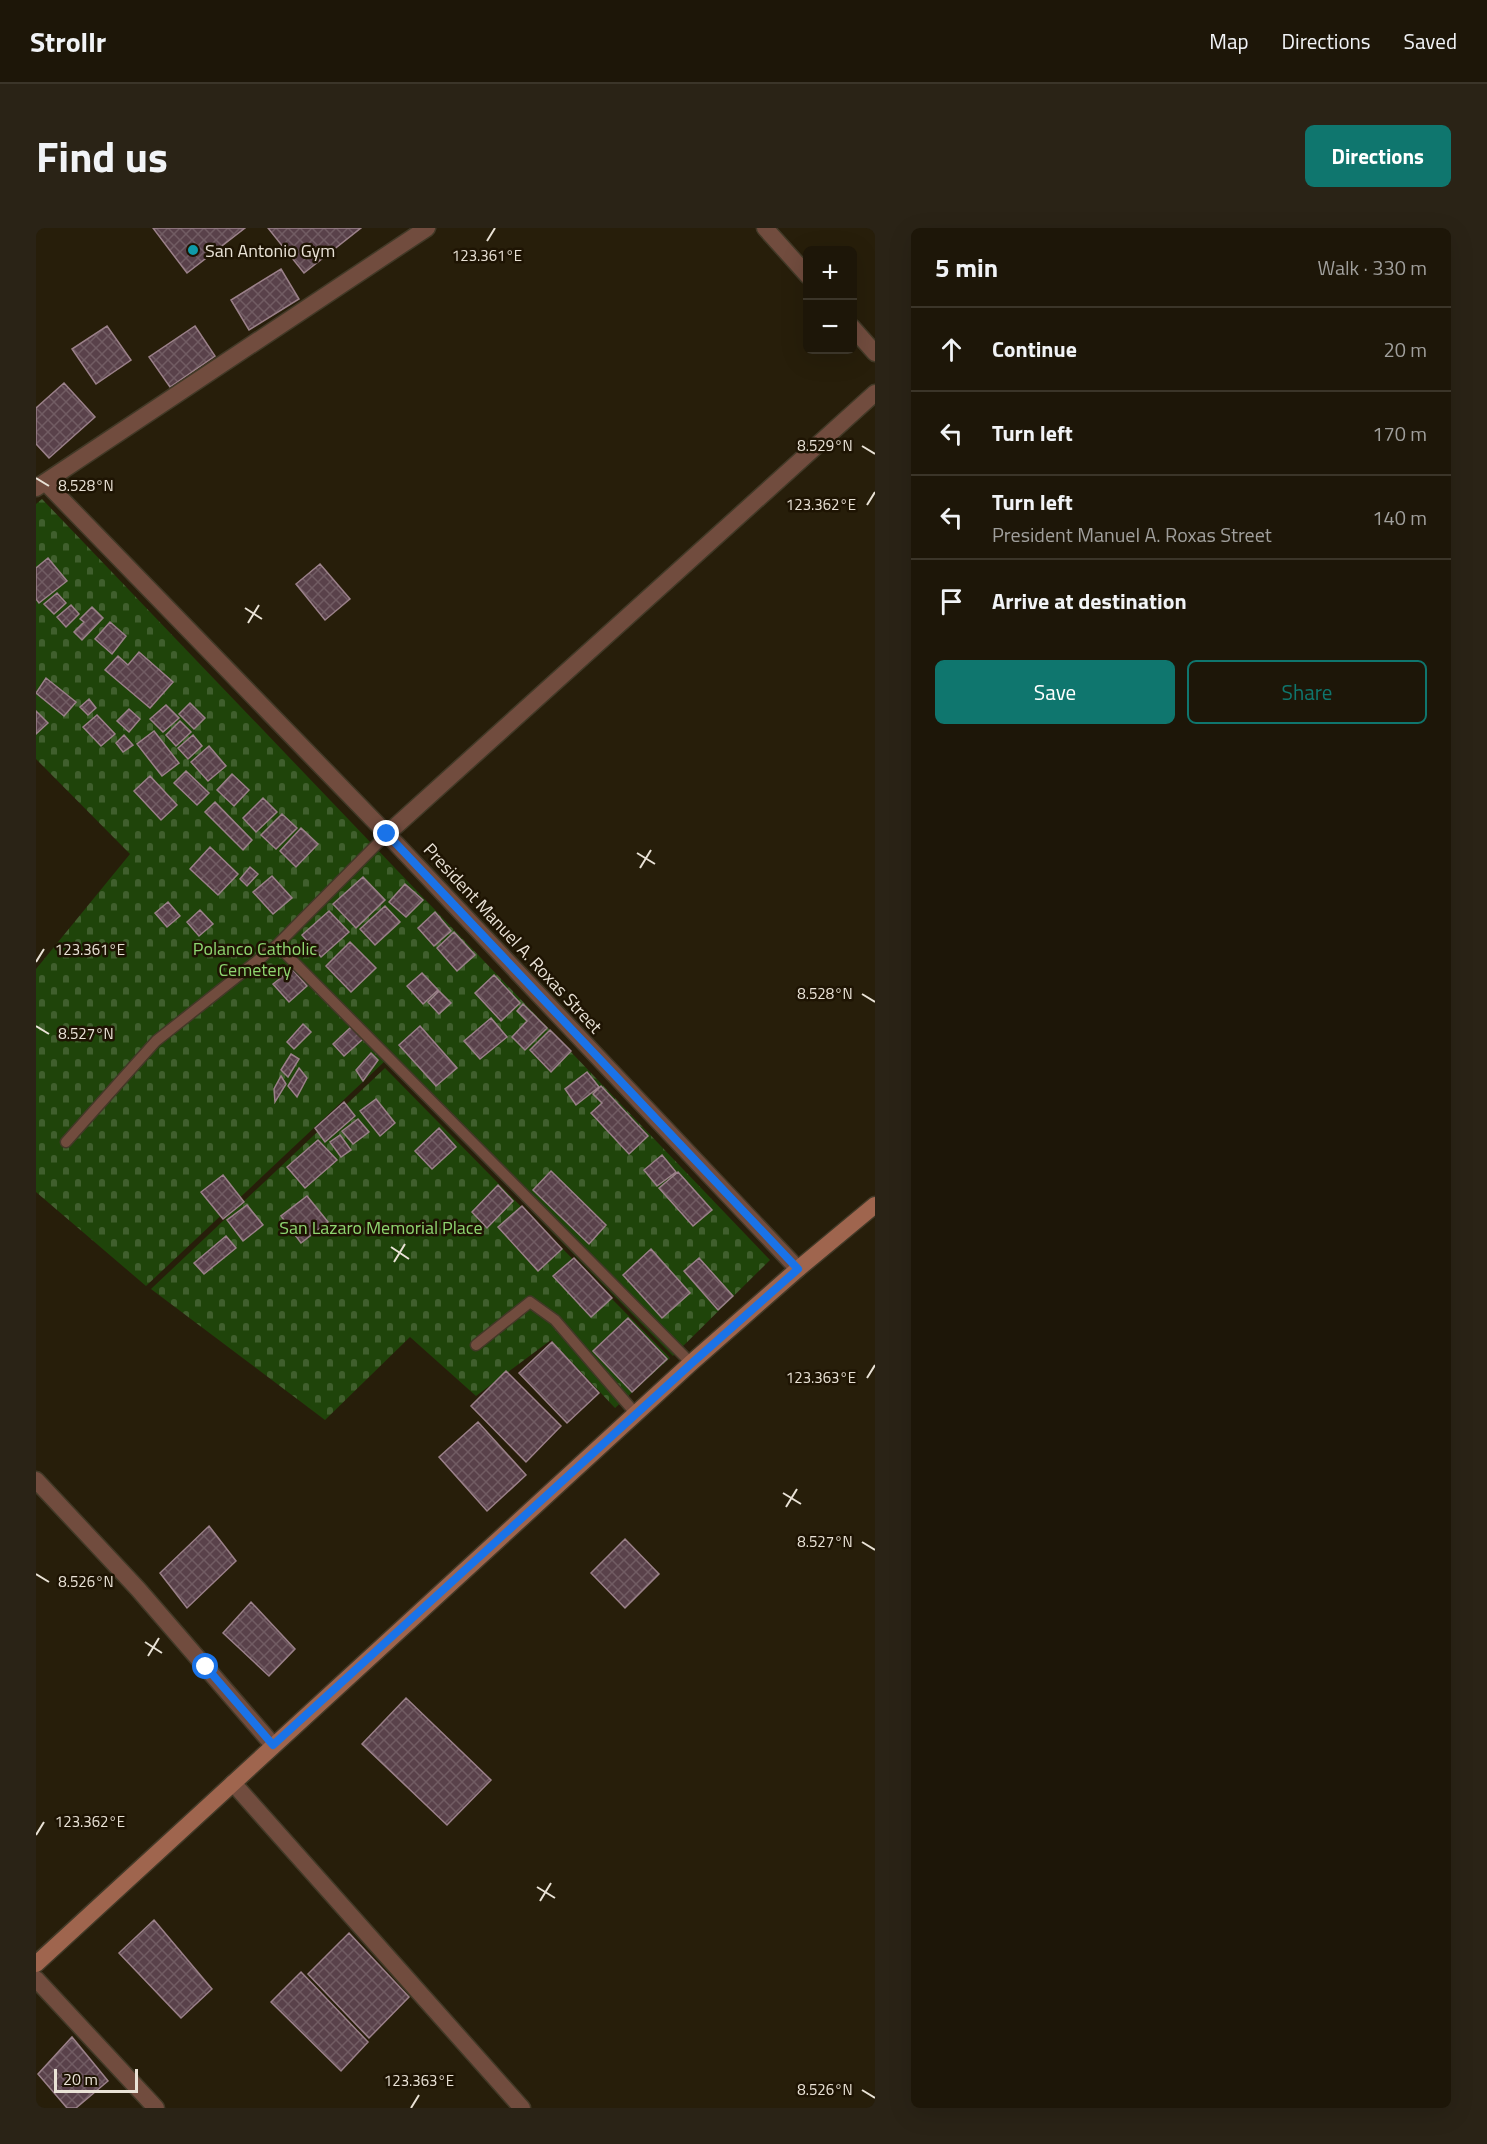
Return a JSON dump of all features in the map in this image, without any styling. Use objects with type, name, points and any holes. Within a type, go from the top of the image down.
[{"type":"main road","points":[[36,1964],[692,1363],[798,1269],[875,1205]]},
{"type":"street","points":[[40,485],[427,228]]},
{"type":"street","points":[[765,228],[803,271]]},
{"type":"street","points":[[857,333],[875,353]]},
{"type":"street","points":[[387,834],[875,393]]},
{"type":"street","name":"President Manuel A. Roxas Street","points":[[40,485],[387,834],[798,1269]]},
{"type":"street","points":[[36,1480],[138,1589],[273,1745]]},
{"type":"street","points":[[233,1783],[522,2108]]},
{"type":"street","points":[[36,1979],[156,2108]]},
{"type":"lane","points":[[66,1142],[156,1041],[277,945],[387,834]]},
{"type":"lane","points":[[277,945],[692,1363]]},
{"type":"lane","points":[[476,1345],[530,1302],[555,1320],[636,1414]]},
{"type":"green space","name":"Polanco Catholic Cemetery","points":[[42,499],[770,1260],[673,1356],[385,1061],[146,1286],[36,1192],[36,969],[130,854],[36,759],[36,504]]},
{"type":"green space","name":"San Lazaro Memorial Place","points":[[385,1068],[670,1358],[615,1408],[551,1340],[476,1396],[410,1337],[325,1420],[151,1289]]},
{"type":"building","name":"San Antonio Gym","points":[[153,228],[245,228],[187,273]]},
{"type":"building","points":[[268,228],[361,228],[304,273]]},
{"type":"building","points":[[281,269],[299,299],[249,330],[231,300]]},
{"type":"building","points":[[107,326],[131,360],[96,384],[72,349]]},
{"type":"building","points":[[195,326],[215,356],[170,387],[149,357]]},
{"type":"building","points":[[64,383],[95,417],[49,458],[36,444],[36,408]]},
{"type":"building","points":[[48,558],[67,581],[39,603],[36,599],[36,568]]},
{"type":"building","points":[[320,564],[350,599],[325,620],[296,584]]},
{"type":"building","points":[[57,593],[66,603],[54,614],[44,604]]},
{"type":"building","points":[[71,605],[79,614],[66,627],[57,617]]},
{"type":"building","points":[[92,607],[103,618],[82,640],[74,632],[84,622],[80,619]]},
{"type":"building","points":[[110,622],[126,636],[112,654],[95,639]]},
{"type":"building","points":[[139,652],[173,682],[150,708],[105,670],[118,656],[128,665]]},
{"type":"building","points":[[46,678],[76,702],[64,716],[36,693]]},
{"type":"building","points":[[89,699],[96,708],[88,715],[80,707]]},
{"type":"building","points":[[190,703],[205,718],[194,729],[179,714]]},
{"type":"building","points":[[166,705],[179,718],[163,732],[150,719]]},
{"type":"building","points":[[129,709],[140,719],[129,732],[117,721]]},
{"type":"building","points":[[36,711],[48,723],[36,734]]},
{"type":"building","points":[[97,715],[115,734],[101,746],[83,727]]},
{"type":"building","points":[[180,721],[191,732],[176,746],[166,735]]},
{"type":"building","points":[[154,731],[179,763],[162,776],[137,744]]},
{"type":"building","points":[[124,735],[133,745],[123,752],[116,743]]},
{"type":"building","points":[[193,735],[202,746],[188,759],[178,748]]},
{"type":"building","points":[[209,746],[226,766],[208,781],[191,762]]},
{"type":"building","points":[[186,771],[209,793],[197,805],[174,783]]},
{"type":"building","points":[[232,774],[249,790],[234,806],[217,790]]},
{"type":"building","points":[[150,776],[177,805],[161,820],[134,791]]},
{"type":"building","points":[[263,798],[277,812],[256,832],[243,818]]},
{"type":"building","points":[[215,802],[252,840],[243,850],[205,812]]},
{"type":"building","points":[[282,814],[297,828],[276,849],[261,835]]},
{"type":"building","points":[[301,828],[318,844],[296,867],[280,851]]},
{"type":"building","points":[[210,847],[238,874],[218,895],[190,869]]},
{"type":"building","points":[[250,867],[258,874],[247,886],[240,879]]},
{"type":"building","points":[[272,876],[292,898],[273,914],[253,892]]},
{"type":"building","points":[[363,877],[385,900],[356,928],[333,904]]},
{"type":"building","points":[[405,884],[423,900],[406,917],[389,902]]},
{"type":"building","points":[[168,902],[180,916],[167,927],[155,913]]},
{"type":"building","points":[[385,906],[400,922],[375,945],[360,929]]},
{"type":"building","points":[[200,910],[213,924],[199,936],[187,922]]},
{"type":"building","points":[[329,911],[349,932],[321,957],[302,935]]},
{"type":"building","points":[[435,912],[451,931],[434,946],[418,928]]},
{"type":"building","points":[[454,932],[475,955],[457,971],[437,948]]},
{"type":"building","points":[[350,942],[376,968],[351,992],[326,966]]},
{"type":"building","points":[[292,969],[307,986],[289,1002],[273,984]]},
{"type":"building","points":[[422,973],[438,990],[423,1004],[407,986]]},
{"type":"building","points":[[494,975],[520,1003],[501,1021],[475,993]]},
{"type":"building","points":[[439,991],[451,1003],[439,1014],[428,1002]]},
{"type":"building","points":[[523,1004],[547,1028],[525,1050],[512,1037],[527,1021],[517,1011]]},
{"type":"building","points":[[491,1018],[507,1037],[480,1059],[464,1041]]},
{"type":"building","points":[[303,1024],[311,1032],[294,1049],[287,1042]]},
{"type":"building","points":[[420,1026],[457,1068],[436,1086],[399,1045]]},
{"type":"building","points":[[351,1027],[363,1039],[344,1056],[333,1044]]},
{"type":"building","points":[[550,1030],[571,1051],[551,1072],[530,1050]]},
{"type":"building","points":[[371,1053],[378,1060],[363,1081],[356,1070]]},
{"type":"building","points":[[291,1054],[299,1059],[288,1077],[281,1070]]},
{"type":"building","points":[[299,1068],[307,1078],[297,1097],[288,1086]]},
{"type":"building","points":[[587,1072],[599,1087],[576,1105],[565,1089]]},
{"type":"building","points":[[281,1076],[286,1084],[275,1102],[274,1089]]},
{"type":"building","points":[[601,1086],[648,1136],[629,1154],[591,1113],[602,1103],[593,1094]]},
{"type":"building","points":[[376,1099],[395,1123],[380,1136],[360,1111]]},
{"type":"building","points":[[344,1102],[355,1116],[325,1142],[315,1128]]},
{"type":"building","points":[[358,1119],[369,1132],[353,1144],[342,1131]]},
{"type":"building","points":[[439,1128],[456,1147],[432,1169],[415,1151]]},
{"type":"building","points":[[340,1135],[351,1150],[341,1157],[330,1142]]},
{"type":"building","points":[[318,1140],[337,1160],[305,1188],[287,1167]]},
{"type":"building","points":[[662,1155],[676,1172],[657,1186],[644,1170]]},
{"type":"building","points":[[551,1171],[606,1225],[589,1244],[533,1190]]},
{"type":"building","points":[[678,1172],[712,1210],[693,1226],[659,1188]]},
{"type":"building","points":[[223,1175],[244,1202],[223,1219],[201,1192]]},
{"type":"building","points":[[498,1185],[513,1201],[487,1228],[472,1212]]},
{"type":"building","points":[[307,1196],[328,1222],[301,1243],[281,1216]]},
{"type":"building","points":[[247,1205],[263,1225],[243,1241],[227,1220]]},
{"type":"building","points":[[522,1206],[562,1249],[538,1271],[498,1227]]},
{"type":"building","points":[[226,1236],[236,1248],[204,1274],[194,1263]]},
{"type":"building","points":[[651,1249],[690,1293],[662,1318],[623,1275]]},
{"type":"building","points":[[574,1258],[612,1298],[591,1317],[553,1276]]},
{"type":"building","points":[[699,1258],[733,1296],[718,1310],[684,1271]]},
{"type":"building","points":[[628,1318],[667,1359],[632,1392],[593,1351]]},
{"type":"building","points":[[552,1342],[599,1393],[567,1423],[519,1373]]},
{"type":"building","points":[[506,1371],[561,1426],[526,1462],[471,1406]]},
{"type":"building","points":[[478,1422],[526,1475],[487,1511],[439,1457]]},
{"type":"building","points":[[209,1526],[236,1561],[187,1608],[160,1573]]},
{"type":"building","points":[[625,1539],[659,1574],[625,1608],[591,1573]]},
{"type":"building","points":[[251,1602],[295,1649],[269,1676],[223,1633]]},
{"type":"building","points":[[406,1698],[491,1780],[447,1825],[362,1744]]},
{"type":"building","points":[[154,1920],[212,1989],[181,2018],[119,1953]]},
{"type":"building","points":[[349,1933],[409,1997],[369,2038],[308,1974]]},
{"type":"building","points":[[301,1972],[368,2042],[341,2071],[271,2002]]},
{"type":"building","points":[[72,2037],[108,2081],[76,2108],[67,2108],[38,2074]]},
{"type":"place","name":"San Antonio Gym","points":[[193,250]]},
{"type":"route","points":[[206,1667],[273,1745],[798,1269],[387,834]]}]
